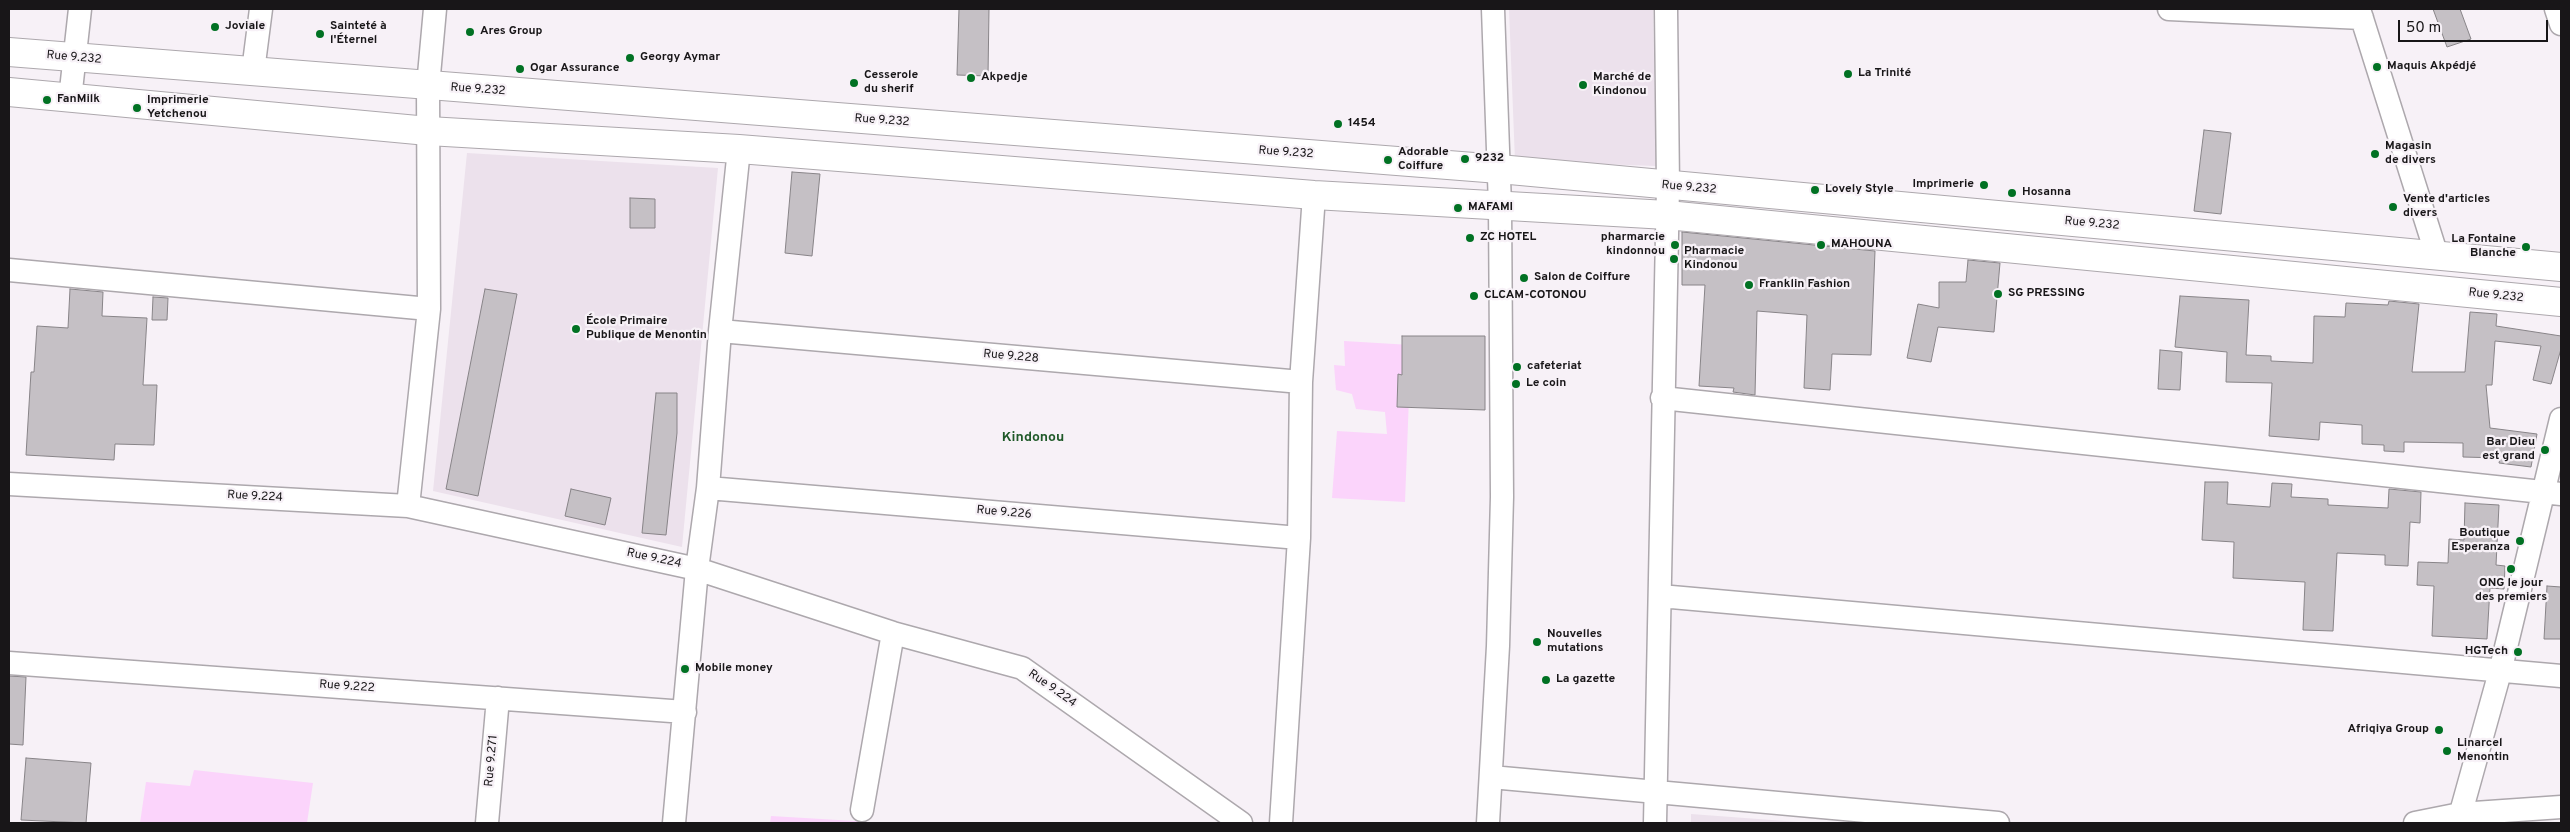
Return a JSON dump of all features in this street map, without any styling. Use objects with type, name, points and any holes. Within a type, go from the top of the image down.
[{"type":"street","points":[[70,99],[80,9]]},
{"type":"street","points":[[253,71],[260,9]]},
{"type":"street","points":[[408,506],[429,309],[428,86],[435,9]]},
{"type":"street","points":[[1488,823],[1498,646],[1502,497],[1500,206],[1493,9]]},
{"type":"street","points":[[1655,823],[1662,398],[1668,186],[1666,9]]},
{"type":"street","points":[[2169,9],[2361,13],[2437,256]]},
{"type":"street","points":[[2556,9],[2561,24]]},
{"type":"street","name":"Rue 9.232","points":[[9,52],[1499,169],[2561,267]]},
{"type":"street","name":"Rue 9.232","points":[[9,92],[428,131],[738,149],[1314,195],[1667,215],[2561,302]]},
{"type":"street","points":[[674,823],[697,569],[708,488],[720,331],[738,149]]},
{"type":"street","points":[[1281,823],[1299,538],[1302,382],[1314,195]]},
{"type":"street","points":[[9,270],[429,309]]},
{"type":"street","name":"Rue 9.228","points":[[720,331],[1302,382]]},
{"type":"street","points":[[1662,398],[2552,494]]},
{"type":"street","points":[[2459,819],[2552,494],[2561,419]]},
{"type":"street","name":"Rue 9.224","points":[[9,484],[408,506],[697,569],[893,633],[1022,668],[1241,823]]},
{"type":"street","name":"Rue 9.226","points":[[708,488],[1299,538]]},
{"type":"street","points":[[1660,596],[2561,676]]},
{"type":"street","points":[[862,810],[893,633]]},
{"type":"street","name":"Rue 9.222","points":[[9,663],[685,712]]},
{"type":"street","name":"Rue 9.271","points":[[486,823],[498,698]]},
{"type":"street","points":[[1491,777],[1998,823]]},
{"type":"street","points":[[2415,823],[2561,807]]},
{"type":"shaded area","name":"Marché de Kindonou","points":[[1509,9],[1653,9],[1656,166],[1515,161]]},
{"type":"shaded area","name":"École Primaire Publique de Menontin","points":[[467,153],[718,168],[682,547],[433,491]]},
{"type":"shaded area","points":[[1344,341],[1411,345],[1405,502],[1332,498],[1337,431],[1387,434],[1385,412],[1356,409],[1352,394],[1336,390],[1334,365],[1345,366]]},
{"type":"shaded area","points":[[194,770],[313,783],[307,823],[140,823],[146,782],[190,786]]},
{"type":"shaded area","points":[[1691,814],[1812,823],[1691,823]]},
{"type":"shaded area","points":[[771,816],[855,821],[872,823],[770,823]]},
{"type":"building","points":[[959,9],[989,9],[988,76],[957,75]]},
{"type":"building","points":[[2433,9],[2460,9],[2471,39],[2447,47]]},
{"type":"building","points":[[2204,130],[2231,133],[2221,214],[2194,211]]},
{"type":"building","points":[[792,172],[820,174],[812,256],[785,253]]},
{"type":"building","points":[[630,198],[655,199],[655,228],[630,228]]},
{"type":"building","points":[[1682,232],[1875,251],[1871,355],[1832,354],[1830,390],[1804,388],[1807,315],[1757,311],[1755,395],[1733,392],[1734,388],[1699,386],[1705,285],[1682,285]]},
{"type":"building","points":[[1968,260],[2000,263],[1994,332],[1938,327],[1931,362],[1907,358],[1918,304],[1939,308],[1939,282],[1966,282]]},
{"type":"building","points":[[70,289],[103,292],[102,316],[147,318],[143,385],[157,385],[154,445],[115,444],[114,460],[26,455],[31,372],[34,372],[37,326],[68,328]]},
{"type":"building","points":[[485,289],[517,294],[478,496],[446,489]]},
{"type":"building","points":[[2180,296],[2249,300],[2246,355],[2271,356],[2271,361],[2313,363],[2314,316],[2345,317],[2346,303],[2388,305],[2389,301],[2419,304],[2412,372],[2465,372],[2470,312],[2497,314],[2496,326],[2561,336],[2561,349],[2551,384],[2533,380],[2541,346],[2495,341],[2492,385],[2486,385],[2490,428],[2537,434],[2531,467],[2499,463],[2500,458],[2463,457],[2463,443],[2404,442],[2404,452],[2384,451],[2384,445],[2362,444],[2362,425],[2320,422],[2319,440],[2269,436],[2272,383],[2226,382],[2227,352],[2175,347]]},
{"type":"building","points":[[153,297],[168,298],[167,320],[152,320]]},
{"type":"building","points":[[1402,336],[1485,336],[1485,410],[1397,407],[1398,374],[1402,375]]},
{"type":"building","points":[[2160,350],[2182,352],[2180,390],[2158,389]]},
{"type":"building","points":[[656,393],[677,393],[677,433],[666,535],[642,533]]},
{"type":"building","points":[[2205,482],[2228,482],[2227,504],[2270,507],[2272,483],[2292,484],[2291,497],[2328,499],[2328,505],[2388,508],[2389,489],[2421,492],[2420,523],[2410,522],[2408,566],[2385,565],[2385,555],[2337,553],[2333,631],[2303,630],[2305,582],[2233,578],[2234,542],[2202,540]]},
{"type":"building","points":[[571,489],[611,498],[605,525],[565,516]]},
{"type":"building","points":[[2465,503],[2499,505],[2496,565],[2505,566],[2504,589],[2490,588],[2487,639],[2432,636],[2434,586],[2417,585],[2418,562],[2448,563],[2449,539],[2464,540]]},
{"type":"building","points":[[2547,586],[2561,587],[2561,639],[2544,639]]},
{"type":"building","points":[[9,676],[26,677],[23,745],[9,744]]},
{"type":"building","points":[[26,758],[91,763],[86,823],[21,820]]},
{"type":"place","name":"Joviale","points":[[215,27]]},
{"type":"place","name":"Ares Group","points":[[470,32]]},
{"type":"place","name":"Sainteté à l'Éternel","points":[[320,34]]},
{"type":"place","name":"Georgy Aymar","points":[[630,58]]},
{"type":"place","name":"Maquis Akpédjé","points":[[2377,67]]},
{"type":"place","name":"Ogar Assurance","points":[[520,69]]},
{"type":"place","name":"La Trinité","points":[[1848,74]]},
{"type":"place","name":"Akpedje","points":[[971,78]]},
{"type":"place","name":"Cesserole du sherif","points":[[854,83]]},
{"type":"place","name":"Marché de Kindonou","points":[[1583,85]]},
{"type":"place","name":"FanMilk","points":[[47,100]]},
{"type":"place","name":"Imprimerie Yetchenou","points":[[137,108]]},
{"type":"place","name":"1454","points":[[1338,124]]},
{"type":"place","name":"Magasin de divers","points":[[2375,154]]},
{"type":"place","name":"9232","points":[[1465,159]]},
{"type":"place","name":"Adorable Coiffure","points":[[1388,160]]},
{"type":"place","name":"Imprimerie","points":[[1984,185]]},
{"type":"place","name":"Lovely Style","points":[[1815,190]]},
{"type":"place","name":"Hosanna","points":[[2012,193]]},
{"type":"place","name":"Vente d'articles divers","points":[[2393,207]]},
{"type":"place","name":"MAFAMI","points":[[1458,208]]},
{"type":"place","name":"ZC HOTEL","points":[[1470,238]]},
{"type":"place","name":"pharmarcie kindonnou","points":[[1675,245]]},
{"type":"place","name":"MAHOUNA","points":[[1821,245]]},
{"type":"place","name":"La Fontaine Blanche","points":[[2526,247]]},
{"type":"place","name":"Pharmacie Kindonou","points":[[1674,259]]},
{"type":"place","name":"Salon de Coiffure","points":[[1524,278]]},
{"type":"place","name":"Franklin Fashion","points":[[1749,285]]},
{"type":"place","name":"SG PRESSING","points":[[1998,294]]},
{"type":"place","name":"CLCAM-COTONOU","points":[[1474,296]]},
{"type":"place","name":"École Primaire Publique de Menontin","points":[[576,329]]},
{"type":"place","name":"cafeteriat","points":[[1517,367]]},
{"type":"place","name":"Le coin","points":[[1516,384]]},
{"type":"place","name":"Bar Dieu est grand","points":[[2545,450]]},
{"type":"place","name":"Boutique Esperanza","points":[[2520,541]]},
{"type":"place","name":"ONG le jour des premiers","points":[[2511,569]]},
{"type":"place","name":"Nouvelles mutations","points":[[1537,642]]},
{"type":"place","name":"HGTech","points":[[2518,652]]},
{"type":"place","name":"Mobile money","points":[[685,669]]},
{"type":"place","name":"La gazette","points":[[1546,680]]},
{"type":"place","name":"Afriqiya Group","points":[[2439,730]]},
{"type":"place","name":"Linarcel Menontin","points":[[2447,751]]},
{"type":"district","name":"Kindonou","points":[[1033,438]]}]
